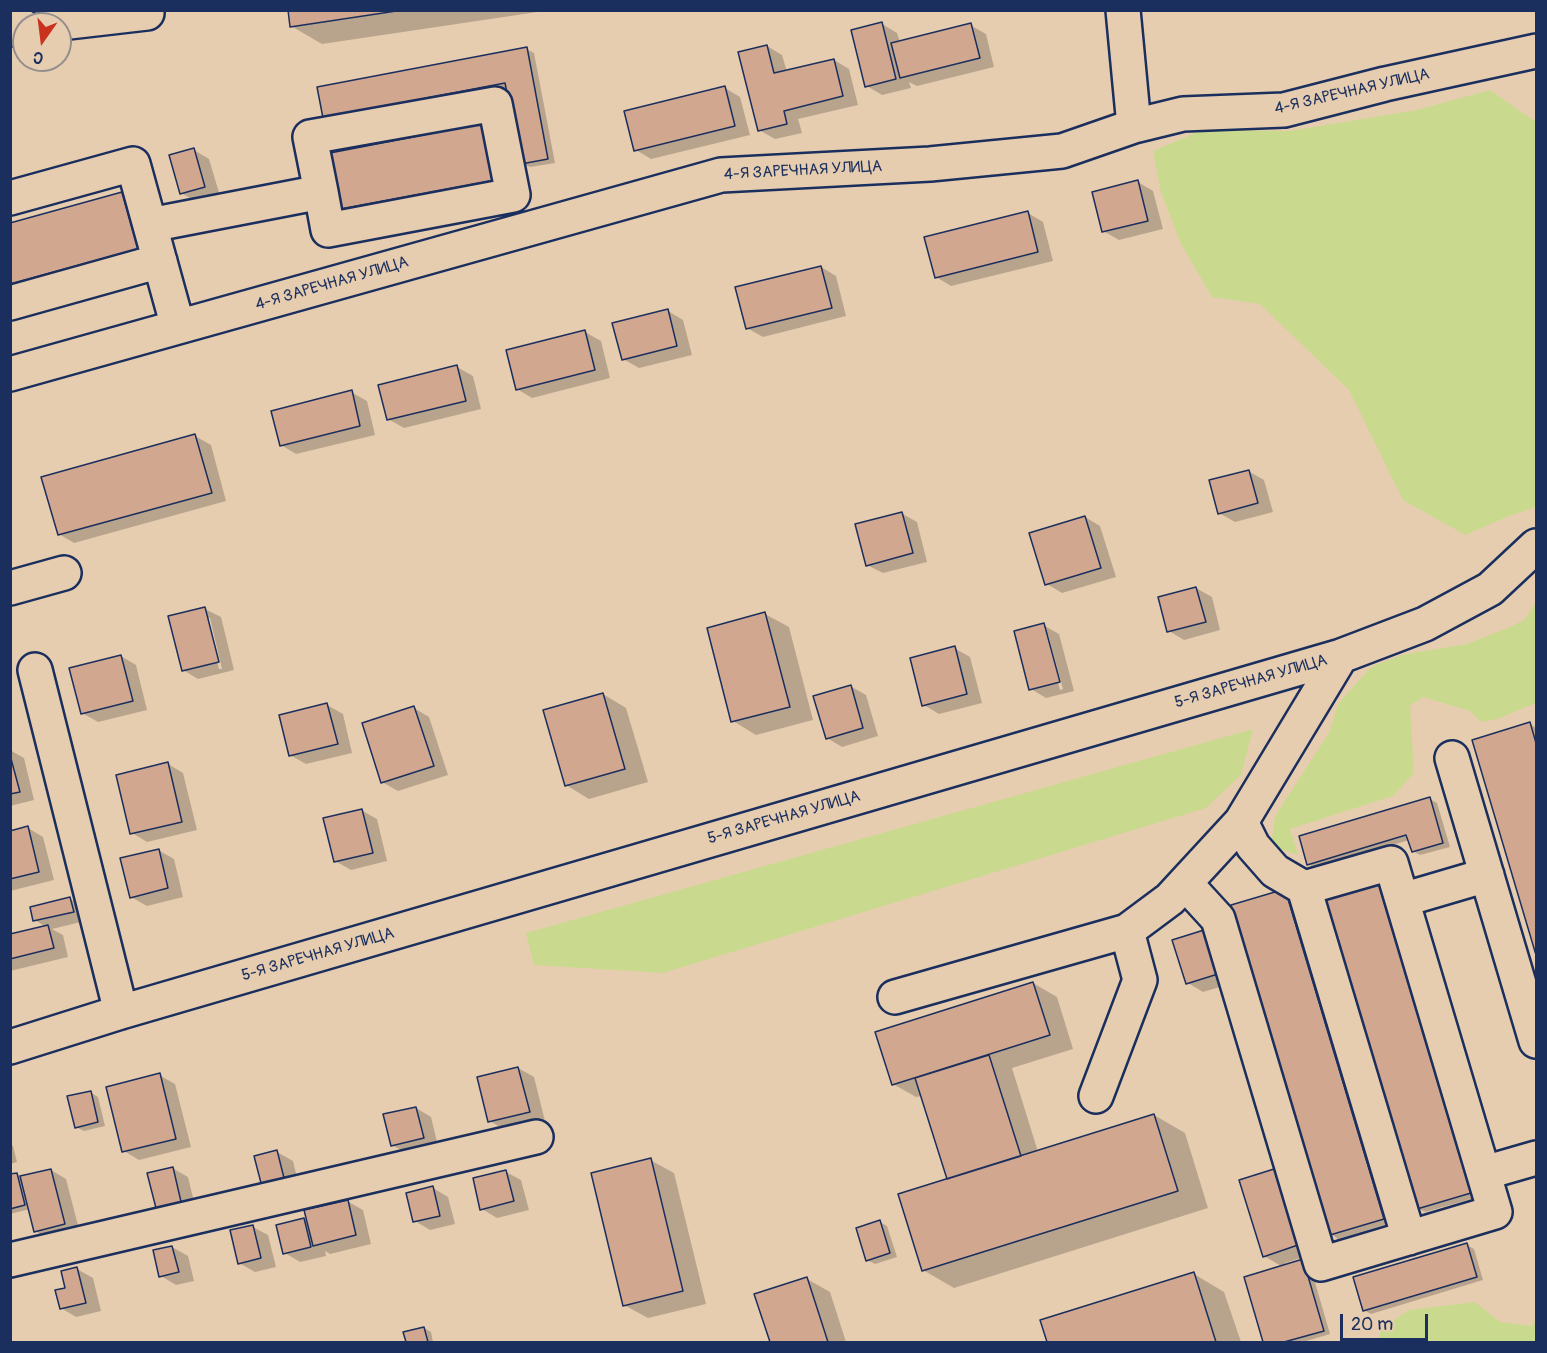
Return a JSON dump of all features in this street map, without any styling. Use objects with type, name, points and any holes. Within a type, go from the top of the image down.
[{"type":"street","points":[[72,22],[147,13],[147,10]]},
{"type":"street","points":[[1123,10],[1134,126]]},
{"type":"street","name":"4-Я ЗАРЕЧНАЯ УЛИЦА","points":[[10,374],[721,175],[930,164],[1062,151],[1134,126],[1183,114],[1284,110],[1385,84],[1536,51]]},
{"type":"street","points":[[495,104],[513,195],[328,230],[321,192],[310,137],[495,104]]},
{"type":"street","points":[[10,198],[133,164],[178,327]]},
{"type":"street","points":[[150,225],[321,192]]},
{"type":"street","points":[[10,303],[160,261]]},
{"type":"street","name":"5-Я ЗАРЕЧНАЯ УЛИЦА","points":[[10,1047],[121,1012],[1341,656],[1425,624],[1490,589],[1536,546]]},
{"type":"street","points":[[10,588],[64,573]]},
{"type":"street","points":[[895,997],[1127,931],[1170,899],[1241,822],[1341,656]]},
{"type":"street","points":[[35,670],[121,1012]]},
{"type":"street","points":[[1452,758],[1536,1041]]},
{"type":"street","points":[[1241,822],[1253,846],[1275,871],[1304,888],[1408,1238]]},
{"type":"street","points":[[1185,883],[1218,919],[1321,1264],[1495,1212],[1390,863],[1304,888]]},
{"type":"street","points":[[1402,900],[1487,875]]},
{"type":"street","points":[[1096,1096],[1140,980],[1127,931]]},
{"type":"street","points":[[10,1260],[536,1137]]},
{"type":"street","points":[[1484,1173],[1536,1158]]},
{"type":"green space","points":[[1490,90],[1536,122],[1536,507],[1465,535],[1403,500],[1349,390],[1260,304],[1212,297],[1181,244],[1161,192],[1153,151],[1202,130],[1289,131],[1417,110]]},
{"type":"green space","points":[[1536,603],[1536,703],[1497,719],[1481,722],[1470,711],[1423,697],[1410,706],[1414,773],[1393,796],[1290,829],[1298,855],[1271,846],[1275,816],[1329,733],[1338,704],[1371,667],[1401,655],[1467,644],[1524,620]]},
{"type":"green space","points":[[1253,729],[1241,775],[1206,808],[663,973],[534,965],[526,933]]},
{"type":"green space","points":[[1475,1302],[1500,1322],[1532,1326],[1536,1319],[1536,1342],[1378,1342],[1381,1329],[1409,1310]]},
{"type":"building","points":[[288,10],[403,10],[290,27]]},
{"type":"building","points":[[882,22],[896,79],[865,87],[851,30]]},
{"type":"building","points":[[971,23],[980,58],[900,78],[891,43]]},
{"type":"building","points":[[767,45],[774,73],[834,59],[843,96],[784,111],[787,124],[758,131],[738,52]]},
{"type":"building","points":[[527,47],[548,159],[521,164],[505,83],[323,118],[317,87]]},
{"type":"building","points":[[725,86],[735,126],[634,151],[624,111]]},
{"type":"building","points":[[485,123],[496,180],[341,209],[330,153]]},
{"type":"building","points":[[194,148],[205,187],[180,194],[169,155]]},
{"type":"building","points":[[1138,180],[1148,221],[1102,232],[1092,192]]},
{"type":"building","points":[[122,192],[138,249],[10,284],[10,223]]},
{"type":"building","points":[[1028,211],[1038,252],[935,278],[924,237]]},
{"type":"building","points":[[821,266],[832,308],[746,329],[735,287]]},
{"type":"building","points":[[668,309],[677,346],[622,360],[612,323]]},
{"type":"building","points":[[585,330],[595,370],[516,390],[506,350]]},
{"type":"building","points":[[457,365],[466,401],[387,420],[378,385]]},
{"type":"building","points":[[352,390],[360,426],[280,446],[271,411]]},
{"type":"building","points":[[195,434],[212,493],[58,535],[41,477]]},
{"type":"building","points":[[1249,470],[1258,503],[1218,514],[1209,480]]},
{"type":"building","points":[[902,512],[913,553],[866,566],[855,524]]},
{"type":"building","points":[[1085,516],[1101,568],[1045,585],[1029,533]]},
{"type":"building","points":[[1196,587],[1206,622],[1167,632],[1158,597]]},
{"type":"building","points":[[205,607],[219,662],[182,671],[168,616]]},
{"type":"building","points":[[765,612],[790,707],[731,722],[707,628]]},
{"type":"building","points":[[1044,623],[1060,682],[1029,690],[1014,631]]},
{"type":"building","points":[[955,646],[967,694],[922,706],[910,658]]},
{"type":"building","points":[[121,655],[133,701],[81,714],[69,668]]},
{"type":"building","points":[[851,685],[863,728],[826,739],[813,696]]},
{"type":"building","points":[[603,693],[625,769],[565,786],[543,710]]},
{"type":"building","points":[[327,703],[338,744],[289,756],[279,715]]},
{"type":"building","points":[[414,706],[434,766],[381,783],[362,723]]},
{"type":"building","points":[[1530,722],[1536,743],[1536,955],[1472,740]]},
{"type":"building","points":[[10,755],[20,792],[10,794]]},
{"type":"building","points":[[168,762],[182,822],[130,834],[116,775]]},
{"type":"building","points":[[1430,797],[1443,843],[1412,852],[1406,835],[1307,865],[1299,836]]},
{"type":"building","points":[[362,809],[373,853],[334,862],[323,818]]},
{"type":"building","points":[[28,826],[39,872],[10,879],[10,831]]},
{"type":"building","points":[[159,849],[168,888],[130,898],[120,858]]},
{"type":"building","points":[[1378,882],[1471,1193],[1417,1209],[1324,898]]},
{"type":"building","points":[[1285,889],[1384,1219],[1330,1235],[1231,905]]},
{"type":"building","points":[[70,897],[74,912],[33,921],[30,907]]},
{"type":"building","points":[[48,925],[54,948],[10,959],[10,934]]},
{"type":"building","points":[[1204,930],[1218,974],[1186,984],[1172,940]]},
{"type":"building","points":[[1033,982],[1050,1035],[892,1085],[875,1032]]},
{"type":"building","points":[[989,1055],[1021,1156],[947,1179],[915,1078]]},
{"type":"building","points":[[518,1067],[530,1112],[488,1122],[477,1077]]},
{"type":"building","points":[[160,1073],[176,1139],[122,1152],[106,1087]]},
{"type":"building","points":[[91,1091],[98,1122],[75,1128],[67,1096]]},
{"type":"building","points":[[416,1107],[424,1138],[391,1146],[383,1114]]},
{"type":"building","points":[[1154,1114],[1178,1191],[922,1271],[898,1194]]},
{"type":"building","points":[[277,1150],[284,1178],[261,1183],[254,1156]]},
{"type":"building","points":[[651,1158],[683,1291],[623,1306],[591,1173]]},
{"type":"building","points":[[173,1167],[182,1206],[157,1212],[147,1173]]},
{"type":"building","points":[[51,1169],[65,1224],[34,1232],[20,1176]]},
{"type":"building","points":[[1274,1169],[1298,1245],[1263,1257],[1239,1180]]},
{"type":"building","points":[[506,1170],[514,1201],[480,1210],[473,1178]]},
{"type":"building","points":[[17,1173],[25,1205],[10,1209],[10,1174]]},
{"type":"building","points":[[433,1186],[440,1216],[413,1222],[406,1193]]},
{"type":"building","points":[[348,1200],[356,1235],[313,1246],[304,1210]]},
{"type":"building","points":[[304,1218],[311,1247],[283,1254],[276,1225]]},
{"type":"building","points":[[880,1220],[890,1253],[866,1261],[856,1228]]},
{"type":"building","points":[[253,1225],[261,1258],[238,1264],[230,1230]]},
{"type":"building","points":[[1467,1243],[1477,1277],[1363,1311],[1353,1277]]},
{"type":"building","points":[[172,1246],[179,1272],[159,1277],[153,1250]]},
{"type":"building","points":[[1303,1259],[1324,1331],[1284,1342],[1263,1342],[1244,1277]]},
{"type":"building","points":[[77,1267],[86,1303],[60,1309],[55,1290],[65,1288],[61,1271]]},
{"type":"building","points":[[1194,1272],[1216,1342],[1047,1342],[1040,1320]]},
{"type":"building","points":[[807,1277],[828,1342],[770,1342],[754,1294]]},
{"type":"building","points":[[424,1327],[428,1342],[406,1342],[403,1332]]}]
